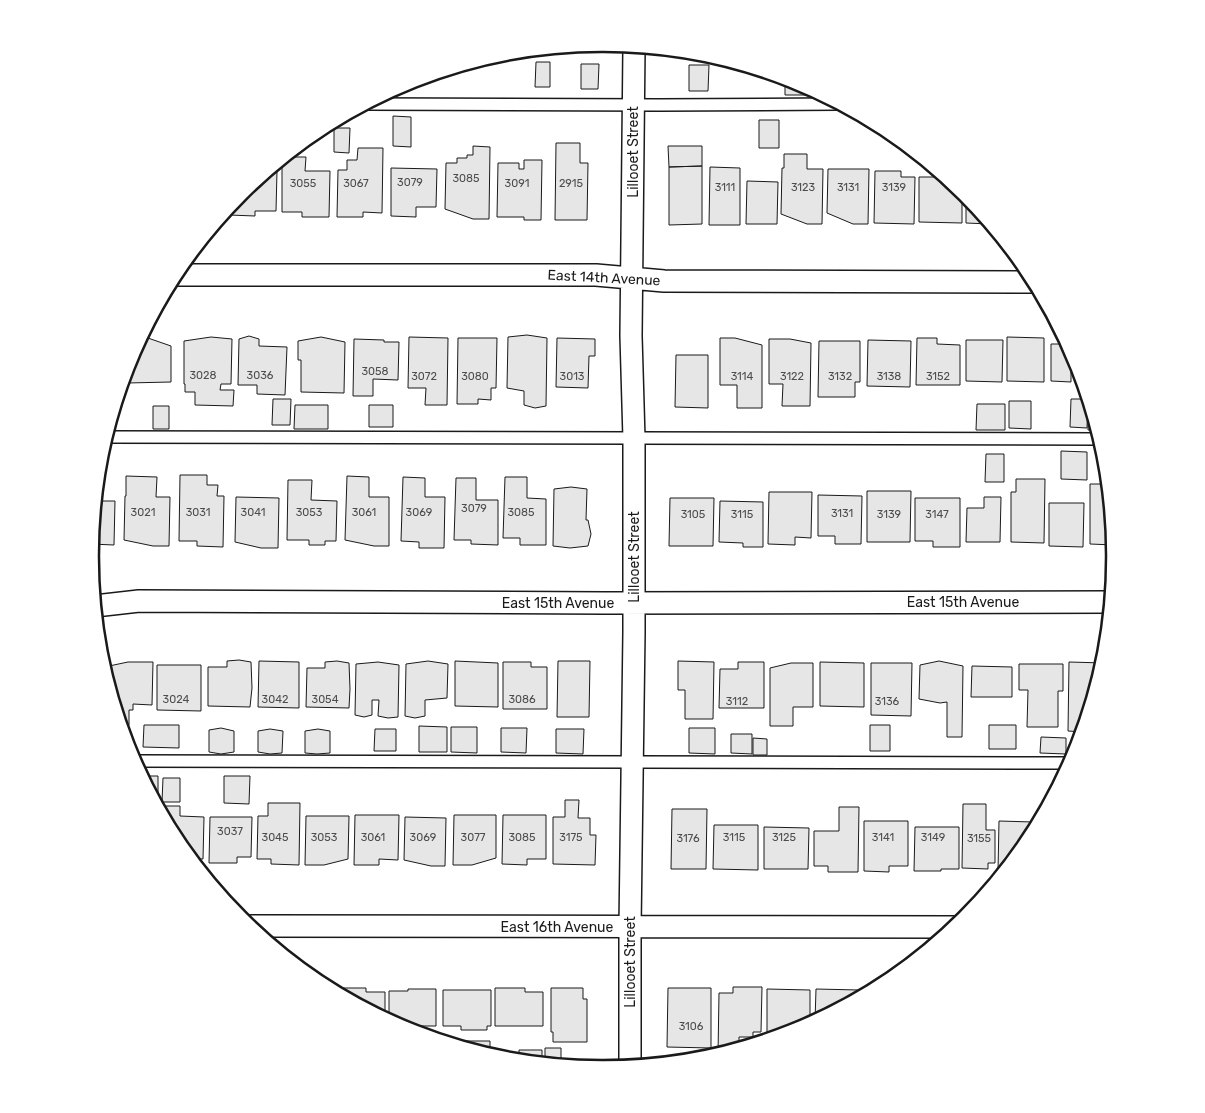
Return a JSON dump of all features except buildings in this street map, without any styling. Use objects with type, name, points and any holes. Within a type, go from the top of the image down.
[{"type":"street","name":"Lillooet Street","points":[[630,1059],[634,603],[634,439],[631,278],[634,54]]},
{"type":"street","name":"East 14th Avenue","points":[[184,275],[596,275],[664,281],[1026,282]]},
{"type":"street","name":"East 15th Avenue","points":[[101,605],[139,602],[1104,602]]},
{"type":"street","name":"East 16th Avenue","points":[[260,926],[943,928]]},
{"type":"lane","points":[[380,104],[825,104]]},
{"type":"lane","points":[[113,437],[1092,439]]},
{"type":"lane","points":[[142,761],[1062,763]]}]
